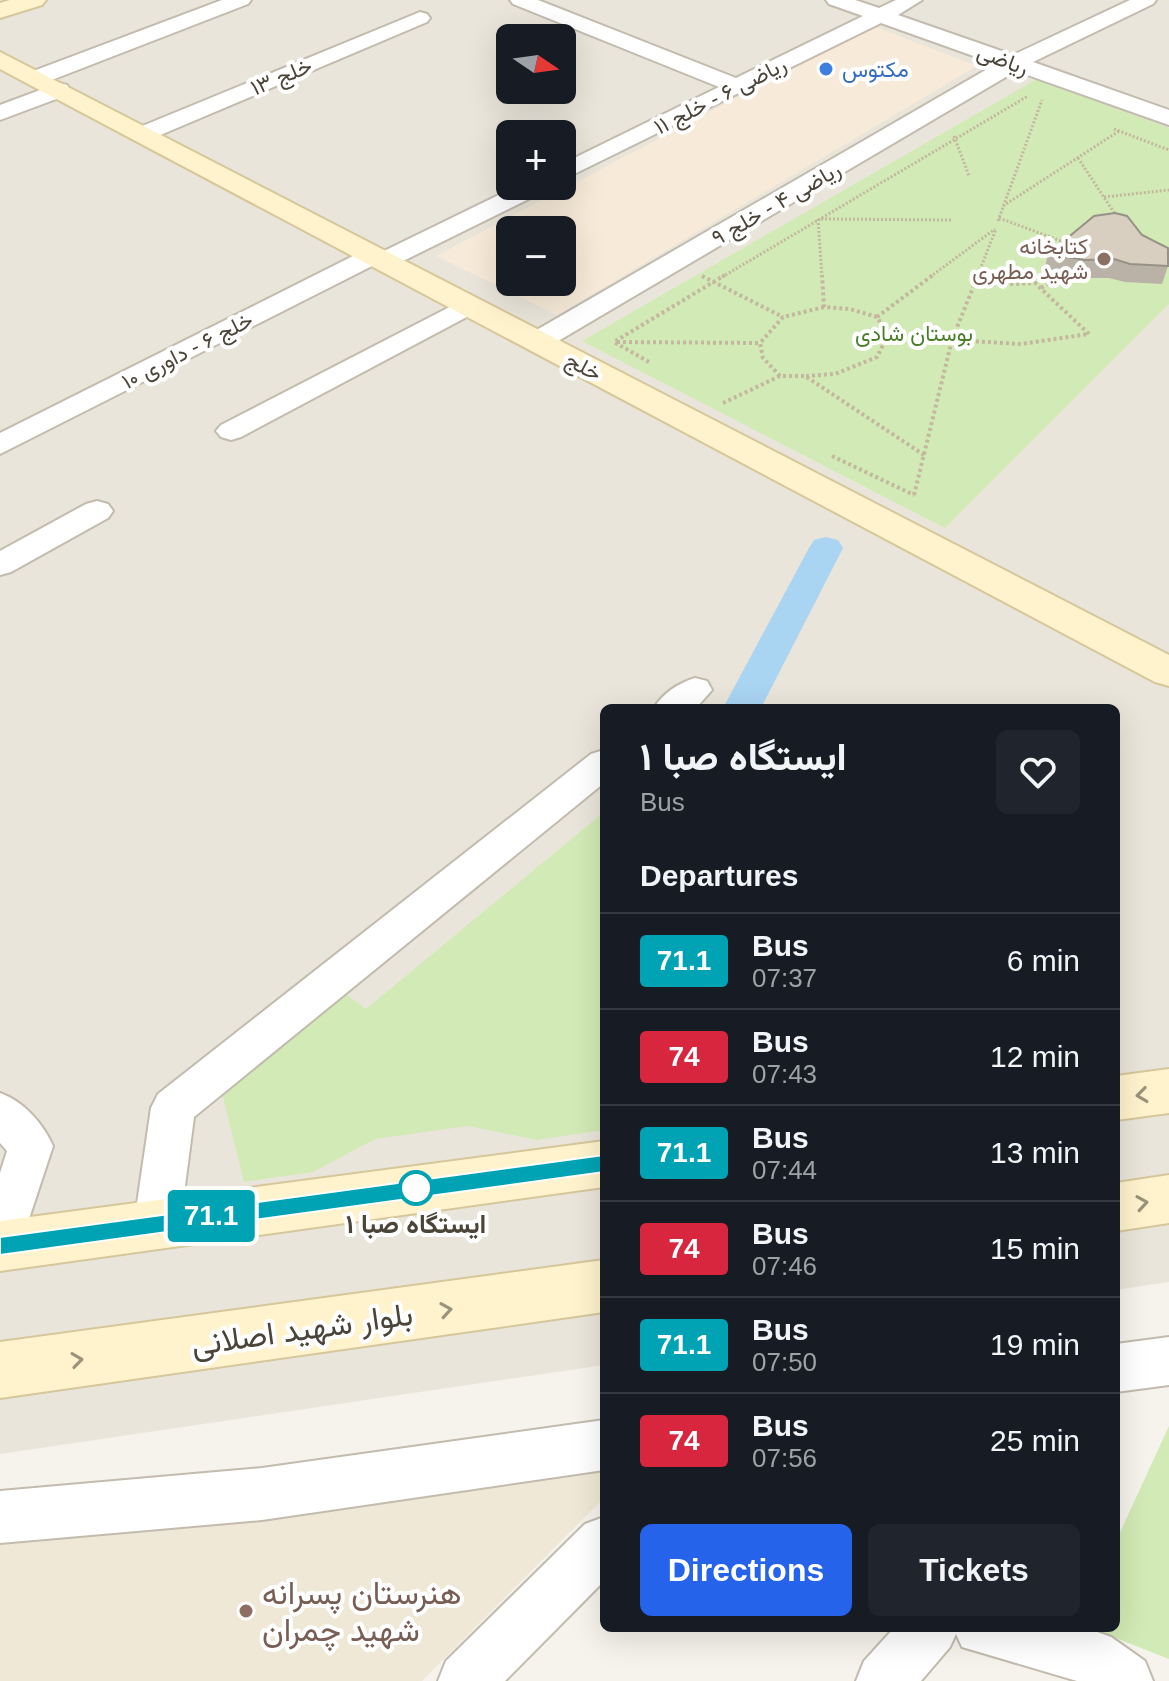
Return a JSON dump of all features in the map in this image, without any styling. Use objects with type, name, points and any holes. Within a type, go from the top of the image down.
[{"type":"street","points":[[0,11],[34,0]]},
{"type":"street","points":[[0,113],[48,84],[241,0]]},
{"type":"street","points":[[520,0],[739,87]]},
{"type":"street","name":"ریاضی","points":[[836,0],[1166,115]]},
{"type":"street","name":"ریاضی ۶ - خلج ۱۱","points":[[576,166],[912,0]]},
{"type":"street","name":"ریاضی ۴ - خلج ۹","points":[[538,341],[1014,63],[1146,0]]},
{"type":"street","name":"خلج ۱۳","points":[[143,134],[420,18]]},
{"type":"street","name":"خلج","points":[[0,59],[1169,672]]},
{"type":"street","points":[[379,258],[505,200]]},
{"type":"street","name":"خلج ۶ - داوری ۱۰","points":[[0,445],[379,258]]},
{"type":"street","points":[[231,431],[469,305]]},
{"type":"street","points":[[0,565],[97,511]]},
{"type":"street","points":[[157,1224],[173,1108],[600,766]]},
{"type":"street","points":[[1120,1097],[1169,1091]]},
{"type":"street","points":[[0,1112],[31,1146],[0,1245],[600,1165]]},
{"type":"street","points":[[1120,1206],[1169,1199]]},
{"type":"street","name":"بلوار شهید اصلانی","points":[[0,1370],[600,1287]]},
{"type":"street","points":[[1120,1367],[1169,1361]]},
{"type":"street","points":[[0,1517],[262,1494],[600,1446]]},
{"type":"street","points":[[466,1681],[600,1547]]},
{"type":"street","points":[[884,1681],[927,1632]]},
{"type":"street","points":[[996,1632],[1091,1657],[1125,1681]]},
{"type":"path","points":[[614,342],[1033,93],[1043,97],[999,220],[1064,242]]},
{"type":"path","points":[[1003,206],[1119,131],[1132,124],[1166,115]]},
{"type":"path","points":[[926,116],[947,127],[955,137],[969,176]]},
{"type":"path","points":[[1107,126],[1169,150]]},
{"type":"path","points":[[1078,158],[1118,218]]},
{"type":"path","points":[[1104,197],[1169,190]]},
{"type":"path","points":[[761,211],[818,219],[951,220]]},
{"type":"path","points":[[818,219],[824,307]]},
{"type":"path","points":[[877,317],[996,229],[952,340],[905,534]]},
{"type":"path","points":[[1057,248],[1071,236]]},
{"type":"path","points":[[672,263],[783,317]]},
{"type":"path","points":[[1041,288],[1058,278],[1052,273],[1050,263]]},
{"type":"path","points":[[952,340],[996,346],[1040,344],[1089,334],[1035,283],[973,286]]},
{"type":"path","points":[[614,342],[760,343],[783,317],[824,307],[850,309],[877,317],[888,335],[877,357],[835,374],[780,376],[721,404],[735,410]]},
{"type":"path","points":[[614,342],[654,365]]},
{"type":"path","points":[[760,343],[763,358],[780,376]]},
{"type":"path","points":[[805,376],[924,455]]},
{"type":"path","points":[[831,456],[914,495]]},
{"type":"shaded area","points":[[0,0],[1169,0],[1169,1282],[1120,1289],[1120,704],[600,704],[600,1366],[0,1454]]},
{"type":"shaded area","points":[[873,26],[977,66],[557,315],[518,296],[576,296],[576,216],[512,216],[542,200],[576,200],[576,182]]},
{"type":"shaded area","points":[[496,224],[496,285],[436,256]]},
{"type":"shaded area","name":"هنرستان پسرانه شهید چمران","points":[[600,1447],[600,1502],[422,1681],[0,1681],[0,1541]]},
{"type":"green space","name":"بوستان شادی","points":[[1037,79],[1169,128],[1169,304],[945,528],[582,341]]},
{"type":"green space","points":[[600,815],[600,1131],[537,1140],[468,1126],[375,1139],[313,1172],[244,1182],[221,1089],[346,994],[366,1009]]},
{"type":"green space","points":[[1169,1426],[1169,1659],[1103,1632],[1120,1632],[1120,1532]]},
{"type":"building","points":[[1115,213],[1127,216],[1142,235],[1168,248],[1168,266],[1048,254],[1094,216]]},
{"type":"waterway","points":[[744,704],[826,548]]},
{"type":"bus line","name":"71.1","points":[[0,1246],[600,1165]]},
{"type":"place","name":"مکتوس","points":[[826,69]]},
{"type":"place","name":"کتابخانه شهید مطهری","points":[[1104,259]]},
{"type":"place","name":"ایستگاه صبا ۱","points":[[416,1188]]},
{"type":"place","name":"هنرستان پسرانه شهید چمران","points":[[246,1611]]}]
